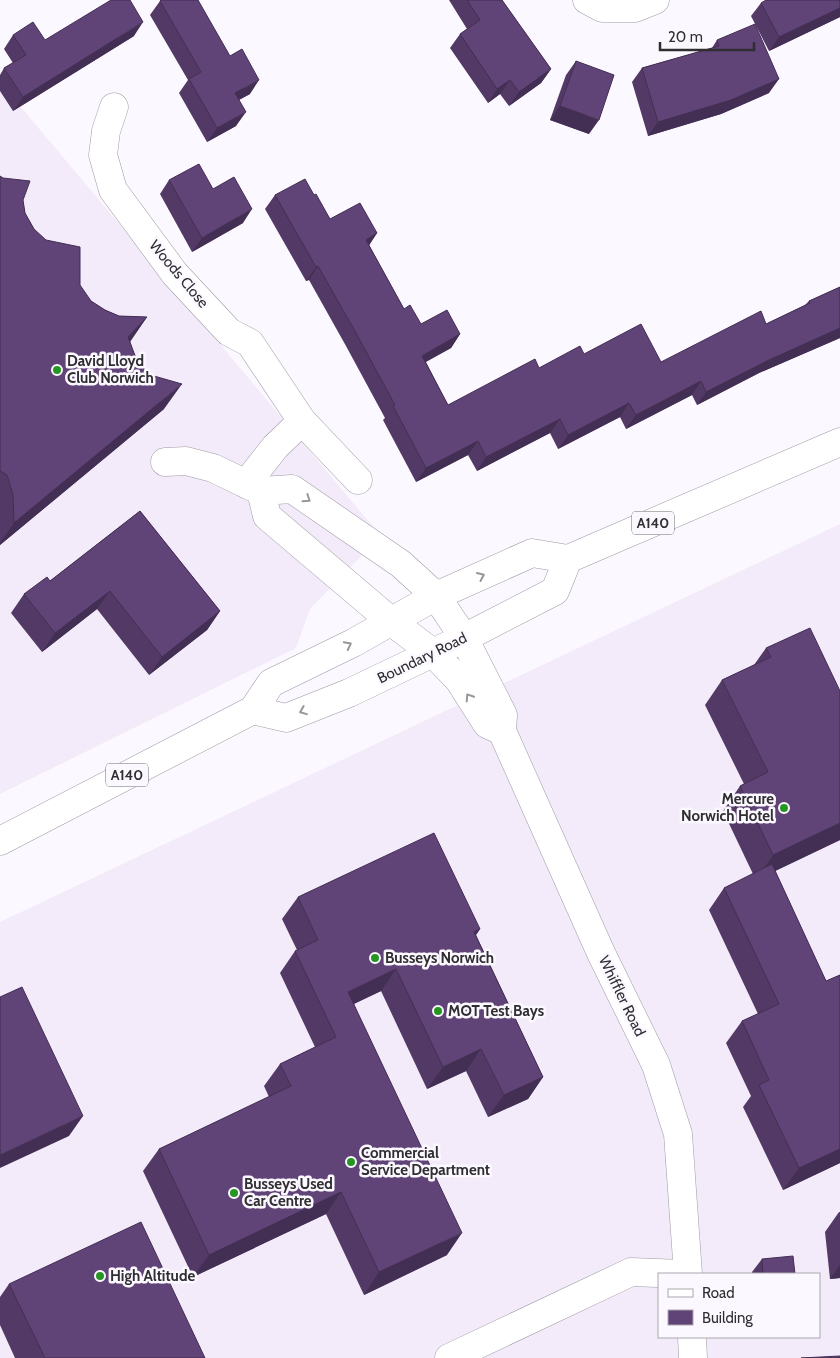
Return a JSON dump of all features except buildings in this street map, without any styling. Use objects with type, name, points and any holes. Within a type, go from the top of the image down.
[{"type":"main road","points":[[587,0],[602,8],[635,8],[655,0]]},
{"type":"main road","name":"Woods Close","points":[[114,107],[106,131],[103,155],[113,190],[175,274],[229,332],[250,344],[302,421],[358,480]]},
{"type":"main road","points":[[254,488],[275,447],[302,421]]},
{"type":"main road","name":"A140","points":[[0,841],[253,710],[271,682],[353,643],[436,596],[532,553],[568,559],[840,442]]},
{"type":"main road","points":[[165,462],[186,461],[213,468],[254,488],[292,489],[401,564],[436,596]]},
{"type":"main road","points":[[254,488],[267,516],[392,622],[433,653],[459,680],[487,724],[502,731]]},
{"type":"main road","name":"Boundary Road","points":[[253,710],[286,718],[349,693],[433,653],[555,591],[568,559]]},
{"type":"main road","name":"Whiffler Road","points":[[436,596],[464,638],[503,715],[502,731],[601,953],[656,1065],[678,1134],[688,1273]]},
{"type":"main road","points":[[449,1358],[630,1272],[658,1273]]},
{"type":"main road","points":[[692,1338],[694,1358]]},
{"type":"shaded area","points":[[0,82],[381,536],[310,609],[296,648],[0,794]]},
{"type":"shaded area","points":[[840,524],[840,1358],[0,1358],[0,922]]},
{"type":"place","name":"David Lloyd Club Norwich","points":[[57,370]]},
{"type":"place","name":"Mercure Norwich Hotel","points":[[784,808]]},
{"type":"place","name":"Busseys Norwich","points":[[375,958]]},
{"type":"place","name":"MOT Test Bays","points":[[438,1011]]},
{"type":"place","name":"Commercial Service Department","points":[[351,1162]]},
{"type":"place","name":"Busseys Used Car Centre","points":[[234,1193]]},
{"type":"place","name":"High Altitude","points":[[100,1276]]}]
